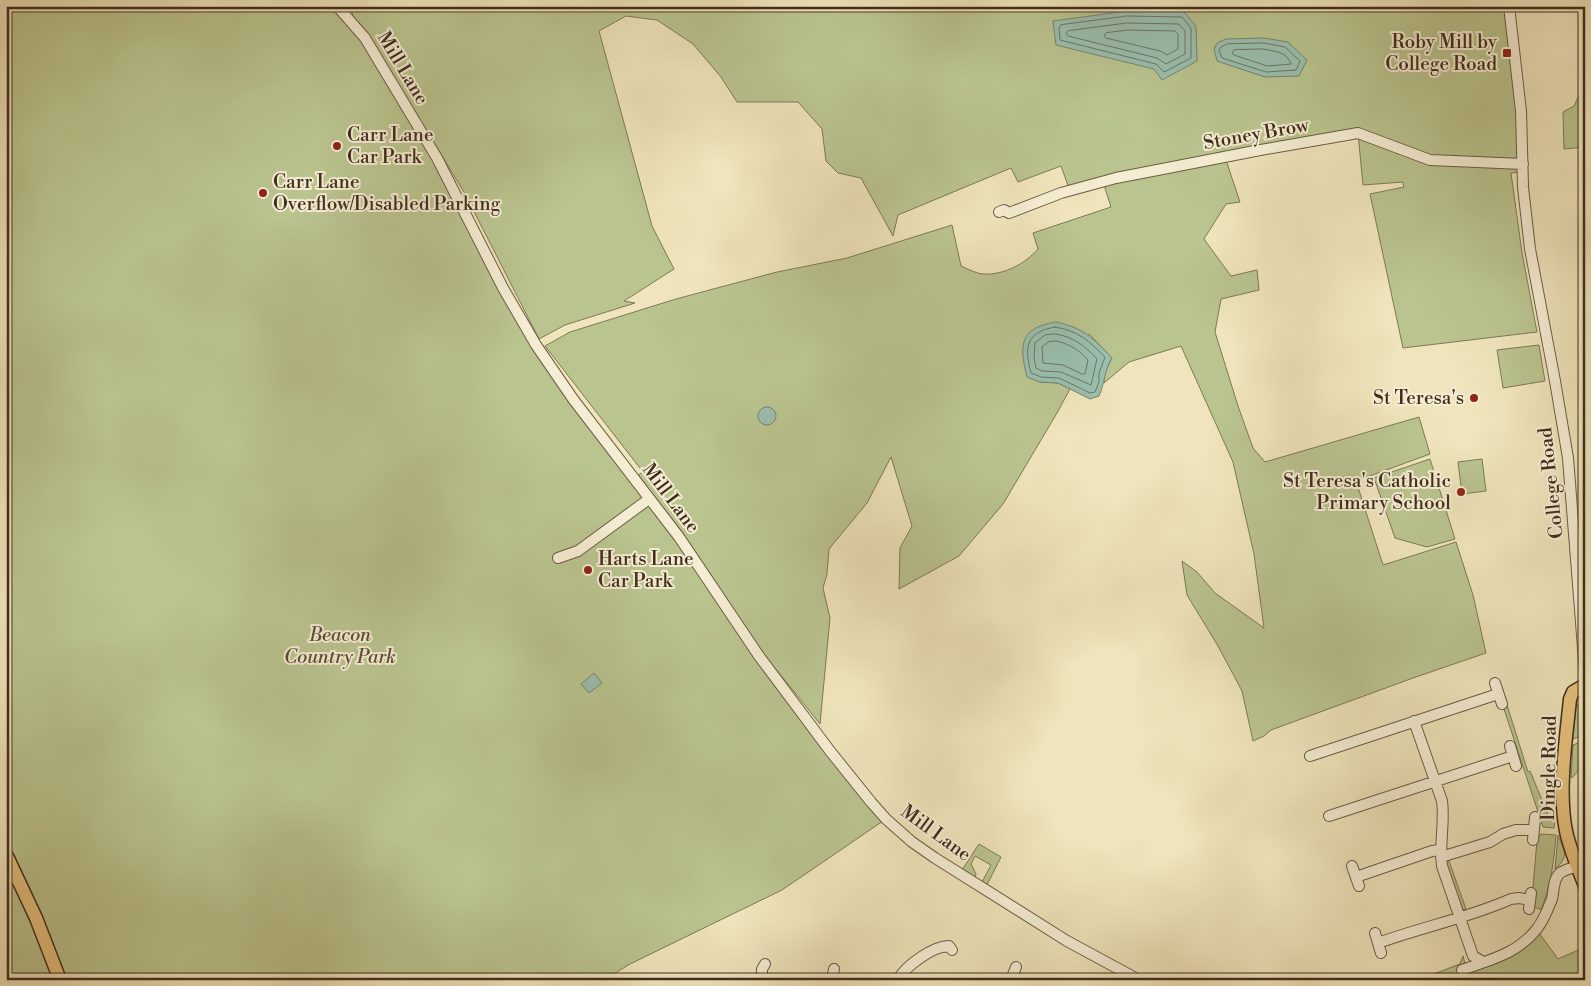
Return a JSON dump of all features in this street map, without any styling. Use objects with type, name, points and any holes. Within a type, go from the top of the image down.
[{"type":"main road","name":"Dingle Road","points":[[1585,685],[1573,692],[1570,699],[1563,787],[1566,832],[1585,886]]},
{"type":"main road","points":[[6,854],[36,918],[60,980]]},
{"type":"street","name":"Mill Lane","points":[[337,6],[365,38],[432,150],[503,288],[536,345],[572,399],[679,537],[759,656],[830,751],[886,820],[935,858],[1067,940],[1139,980]]},
{"type":"street","points":[[1509,6],[1521,112],[1523,168]]},
{"type":"street","name":"Stoney Brow","points":[[999,212],[1004,210],[1009,213],[1061,193],[1116,178],[1358,133],[1430,160],[1523,168]]},
{"type":"street","name":"College Road","points":[[1523,168],[1525,214],[1530,249],[1568,458],[1585,673]]},
{"type":"street","points":[[558,558],[578,551],[650,499]]},
{"type":"street","points":[[1495,683],[1502,704]]},
{"type":"street","points":[[1310,756],[1498,694]]},
{"type":"street","points":[[1414,722],[1444,813],[1442,866],[1473,956],[1483,962]]},
{"type":"street","points":[[1329,816],[1513,756]]},
{"type":"street","points":[[1352,866],[1357,881],[1432,851],[1441,854],[1490,842],[1503,834],[1516,830],[1533,835],[1535,817]]},
{"type":"street","points":[[1462,970],[1512,951],[1537,929],[1549,907],[1559,874],[1578,866]]},
{"type":"street","points":[[1378,943],[1412,931],[1435,927],[1511,899],[1520,898],[1530,901]]},
{"type":"street","points":[[898,980],[903,970],[914,962],[943,946],[951,945]]},
{"type":"street","points":[[762,980],[762,969],[765,964]]},
{"type":"street","points":[[1011,980],[1016,967]]},
{"type":"street","points":[[832,980],[835,969]]},
{"type":"green space","name":"Beacon Country Park","points":[[6,6],[334,6],[365,38],[536,345],[679,537],[759,656],[886,819],[782,890],[630,964],[604,980],[60,980],[6,854]]},
{"type":"green space","points":[[354,6],[1509,6],[1523,172],[1511,173],[1522,253],[1537,332],[1403,348],[1370,194],[1404,187],[1403,182],[1363,185],[1358,133],[1225,157],[1240,202],[1226,204],[1204,239],[1231,276],[1257,270],[1259,290],[1221,299],[1215,332],[1253,448],[1265,462],[1419,417],[1430,454],[1356,481],[1383,565],[1456,542],[1473,595],[1486,653],[1271,730],[1253,741],[1242,691],[1218,646],[1187,595],[1182,561],[1197,572],[1215,593],[1264,628],[1254,554],[1233,462],[1181,346],[1129,362],[1104,383],[1104,374],[1112,358],[1089,334],[1040,382],[1058,383],[1070,389],[1003,504],[959,556],[899,589],[900,548],[912,526],[891,457],[867,503],[829,549],[827,574],[823,588],[830,618],[820,724],[763,653],[683,533],[638,475],[643,472],[545,346],[570,332],[676,299],[777,272],[847,258],[952,225],[961,266],[981,274],[999,273],[1014,268],[1038,249],[1033,233],[1111,207],[1103,182],[1070,191],[1061,166],[1018,182],[1011,168],[898,215],[893,236],[861,178],[838,173],[826,161],[822,129],[798,102],[737,102],[721,77],[693,44],[657,20],[626,16],[599,31],[652,226],[674,269],[624,301],[635,303],[565,325],[539,339],[464,192],[369,37],[352,17]]},
{"type":"green space","points":[[1585,83],[1585,147],[1564,149],[1563,112],[1574,106]]},
{"type":"green space","points":[[1539,345],[1545,381],[1503,388],[1497,350]]},
{"type":"green space","points":[[1430,459],[1455,539],[1427,547],[1395,538],[1374,478]]},
{"type":"green space","points":[[1482,459],[1486,491],[1462,494],[1458,462]]},
{"type":"green space","points":[[1582,702],[1585,709],[1583,721],[1585,735],[1573,739],[1576,706]]},
{"type":"green space","points":[[1507,705],[1528,772],[1530,771],[1549,817],[1555,817],[1554,828],[1543,827],[1503,706]]},
{"type":"green space","points":[[1585,740],[1585,762],[1571,778],[1573,745]]},
{"type":"green space","points":[[1541,834],[1556,835],[1550,882],[1541,910],[1532,906],[1532,898],[1537,841]]},
{"type":"green space","points":[[1558,835],[1564,849],[1564,857],[1555,869]]},
{"type":"green space","points":[[979,844],[1001,857],[987,885],[982,882],[991,865],[975,856],[971,864],[976,874],[975,878],[962,870]]},
{"type":"green space","points":[[1449,861],[1466,909],[1462,910],[1446,863]]},
{"type":"green space","points":[[6,862],[57,980],[6,980]]},
{"type":"green space","points":[[1539,933],[1558,959],[1585,947],[1585,980],[1418,980],[1460,964],[1463,956],[1465,964],[1463,973]]},
{"type":"water","points":[[1127,11],[1184,12],[1196,26],[1197,61],[1162,80],[1154,69],[1056,45],[1053,21]]},
{"type":"water","points":[[1264,38],[1288,42],[1307,60],[1299,76],[1265,77],[1217,61],[1214,49],[1217,43],[1226,39]]},
{"type":"water","points":[[1056,322],[1066,324],[1081,331],[1112,358],[1107,367],[1099,396],[1090,399],[1058,383],[1040,382],[1027,377],[1024,366],[1023,347],[1028,334],[1044,325]]},
{"type":"water","points":[[767,407],[773,410],[776,416],[773,422],[767,425],[761,422],[758,416],[761,410]]},
{"type":"water","points":[[594,673],[602,683],[589,693],[581,684]]},
{"type":"place","name":"Roby Mill by College Road","points":[[1507,53]]},
{"type":"place","name":"Carr Lane Car Park","points":[[337,146]]},
{"type":"place","name":"Carr Lane Overflow/Disabled Parking","points":[[263,193]]},
{"type":"place","name":"St Teresa's","points":[[1474,398]]},
{"type":"place","name":"St Teresa's Catholic Primary School","points":[[1461,492]]},
{"type":"place","name":"Harts Lane Car Park","points":[[588,570]]}]
